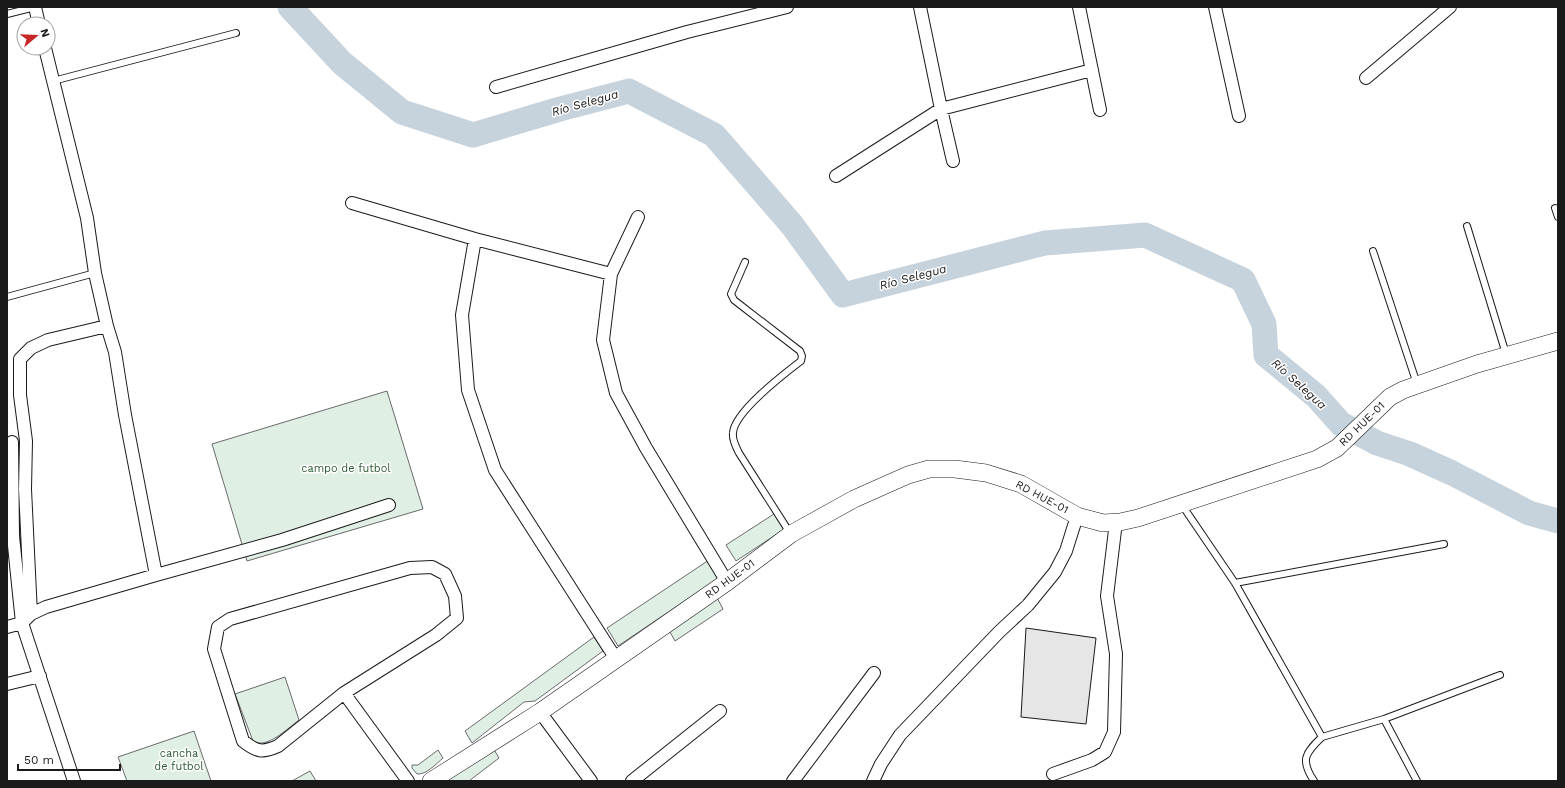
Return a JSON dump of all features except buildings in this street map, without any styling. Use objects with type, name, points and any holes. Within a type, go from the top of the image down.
[{"type":"street","points":[[496,87],[687,32],[787,7]]},
{"type":"street","points":[[921,7],[953,162]]},
{"type":"street","points":[[1079,7],[1100,110]]},
{"type":"street","points":[[1215,7],[1239,116]]},
{"type":"street","points":[[1366,78],[1450,7]]},
{"type":"street","points":[[47,56],[87,218],[95,273],[107,326],[115,352],[125,415],[156,574]]},
{"type":"street","points":[[836,176],[941,109],[1092,70]]},
{"type":"street","points":[[352,203],[474,239],[611,274]]},
{"type":"street","points":[[638,217],[611,274],[602,340],[616,393],[646,448],[728,582]]},
{"type":"street","points":[[474,239],[462,315],[468,390],[495,470],[616,659]]},
{"type":"street","points":[[31,614],[25,489],[26,441],[20,395],[20,358],[31,348],[48,340],[107,326]]},
{"type":"street","name":"RD HUE-01","points":[[435,780],[540,712],[728,582],[791,534],[854,499],[908,475],[929,469],[954,469],[986,474],[1021,484],[1077,516],[1103,523],[1138,518],[1317,459],[1337,448],[1390,397],[1404,390],[1417,384],[1477,364],[1558,341]]},
{"type":"street","points":[[12,442],[10,537],[22,623],[74,781]]},
{"type":"street","points":[[7,626],[22,623],[31,614],[46,607],[156,574],[282,540],[389,505]]},
{"type":"street","points":[[873,781],[881,764],[900,736],[999,632],[1028,604],[1055,572],[1066,552],[1077,516]]},
{"type":"street","points":[[1053,774],[1092,760],[1105,752],[1114,732],[1116,654],[1107,596],[1116,522]]},
{"type":"street","points":[[410,568],[432,568],[445,574],[455,596],[457,618],[436,635],[344,693],[278,746],[268,750],[254,750],[243,741],[214,649],[218,627],[230,619],[410,568]]},
{"type":"street","points":[[793,781],[874,673]]},
{"type":"street","points":[[7,684],[40,676]]},
{"type":"street","points":[[344,693],[408,781]]},
{"type":"street","points":[[540,712],[591,781]]},
{"type":"street","points":[[632,781],[720,712]]},
{"type":"lane","points":[[7,14],[35,7]]},
{"type":"lane","points":[[53,81],[236,33]]},
{"type":"lane","points":[[1555,208],[1558,217]]},
{"type":"lane","points":[[1468,226],[1507,356]]},
{"type":"lane","points":[[1373,251],[1417,384]]},
{"type":"lane","points":[[745,262],[731,294],[734,300],[800,351],[802,356],[801,362],[760,393],[737,421],[733,432],[735,445],[791,534]]},
{"type":"lane","points":[[7,297],[95,273]]},
{"type":"lane","points":[[1181,504],[1235,583],[1322,737]]},
{"type":"lane","points":[[1235,583],[1444,544]]},
{"type":"lane","points":[[1314,781],[1305,765],[1306,756],[1310,749],[1322,737],[1384,719],[1500,675]]},
{"type":"lane","points":[[1384,719],[1417,781]]},
{"type":"green space","name":"campo de futbol","points":[[387,391],[423,509],[247,561],[212,444]]},
{"type":"green space","points":[[777,512],[786,528],[736,561],[726,545]]},
{"type":"green space","points":[[712,558],[723,575],[618,646],[607,628]]},
{"type":"green space","points":[[714,592],[723,609],[675,641],[666,625]]},
{"type":"green space","points":[[594,637],[603,651],[535,701],[524,702],[472,743],[465,731]]},
{"type":"green space","points":[[285,677],[299,720],[277,737],[264,743],[253,741],[235,694]]},
{"type":"green space","name":"cancha de futbol","points":[[194,731],[211,781],[127,781],[118,757]]},
{"type":"green space","points":[[493,748],[499,758],[469,781],[447,781]]},
{"type":"green space","points":[[438,750],[443,758],[424,773],[417,774],[412,768],[412,765],[418,765]]},
{"type":"green space","points":[[310,771],[316,781],[292,781]]},
{"type":"waterway","name":"Río Selegua","points":[[290,7],[342,63],[402,112],[473,135],[560,109],[629,91],[714,135],[792,225],[843,295],[1045,243],[1145,235],[1243,280],[1264,324],[1266,355],[1316,396],[1341,424],[1377,443],[1410,454],[1452,473],[1529,513],[1558,521]]}]
